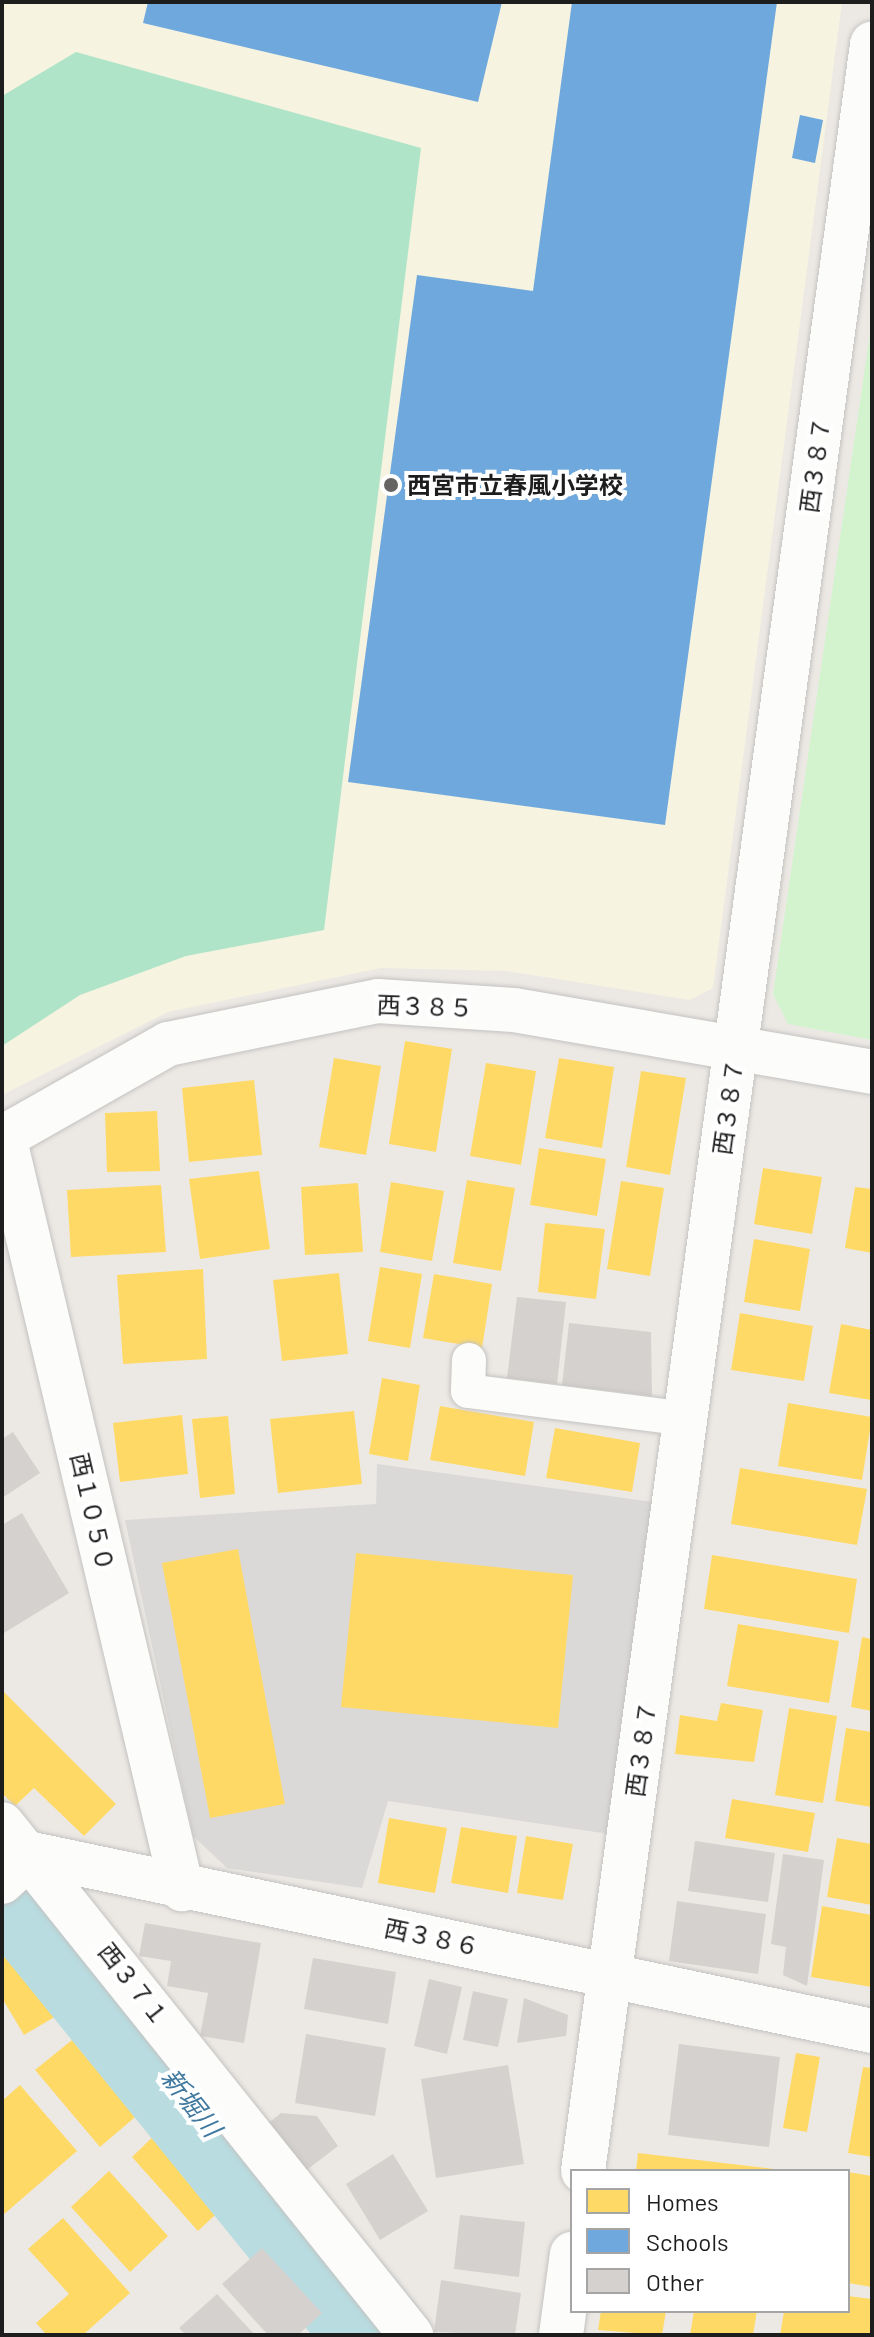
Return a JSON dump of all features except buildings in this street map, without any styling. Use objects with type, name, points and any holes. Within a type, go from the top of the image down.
[{"type":"street","name":"西３８７","points":[[583,2169],[872,44]]},
{"type":"street","name":"西３８５","points":[[3,1137],[168,1044],[378,1001],[514,1010],[872,1072]]},
{"type":"street","name":"西１０５０","points":[[3,1137],[182,1889]]},
{"type":"street","name":"西３８６","points":[[16,1854],[872,2031]]},
{"type":"street","name":"西３７１","points":[[16,1854],[411,2335]]},
{"type":"street","points":[[561,2335],[570,2269]]},
{"type":"lane","points":[[469,1360],[468,1391],[686,1419]]},
{"type":"shaded area","name":"西宮市立春風小学校","points":[[2,2],[842,2],[713,988],[690,1000],[507,971],[381,968],[168,1012],[2,1095]]},
{"type":"shaded area","points":[[377,1464],[653,1502],[609,1834],[388,1801],[362,1888],[227,1868],[193,1836],[125,1520],[376,1504]]},
{"type":"green space","points":[[76,52],[421,148],[324,930],[186,956],[80,995],[2,1046],[2,96]]},
{"type":"green space","points":[[872,320],[872,1040],[788,1024],[773,994]]},
{"type":"waterway","name":"新堀川","points":[[2,1875],[376,2335]]},
{"type":"place","name":"西宮市立春風小学校","points":[[391,485]]}]
